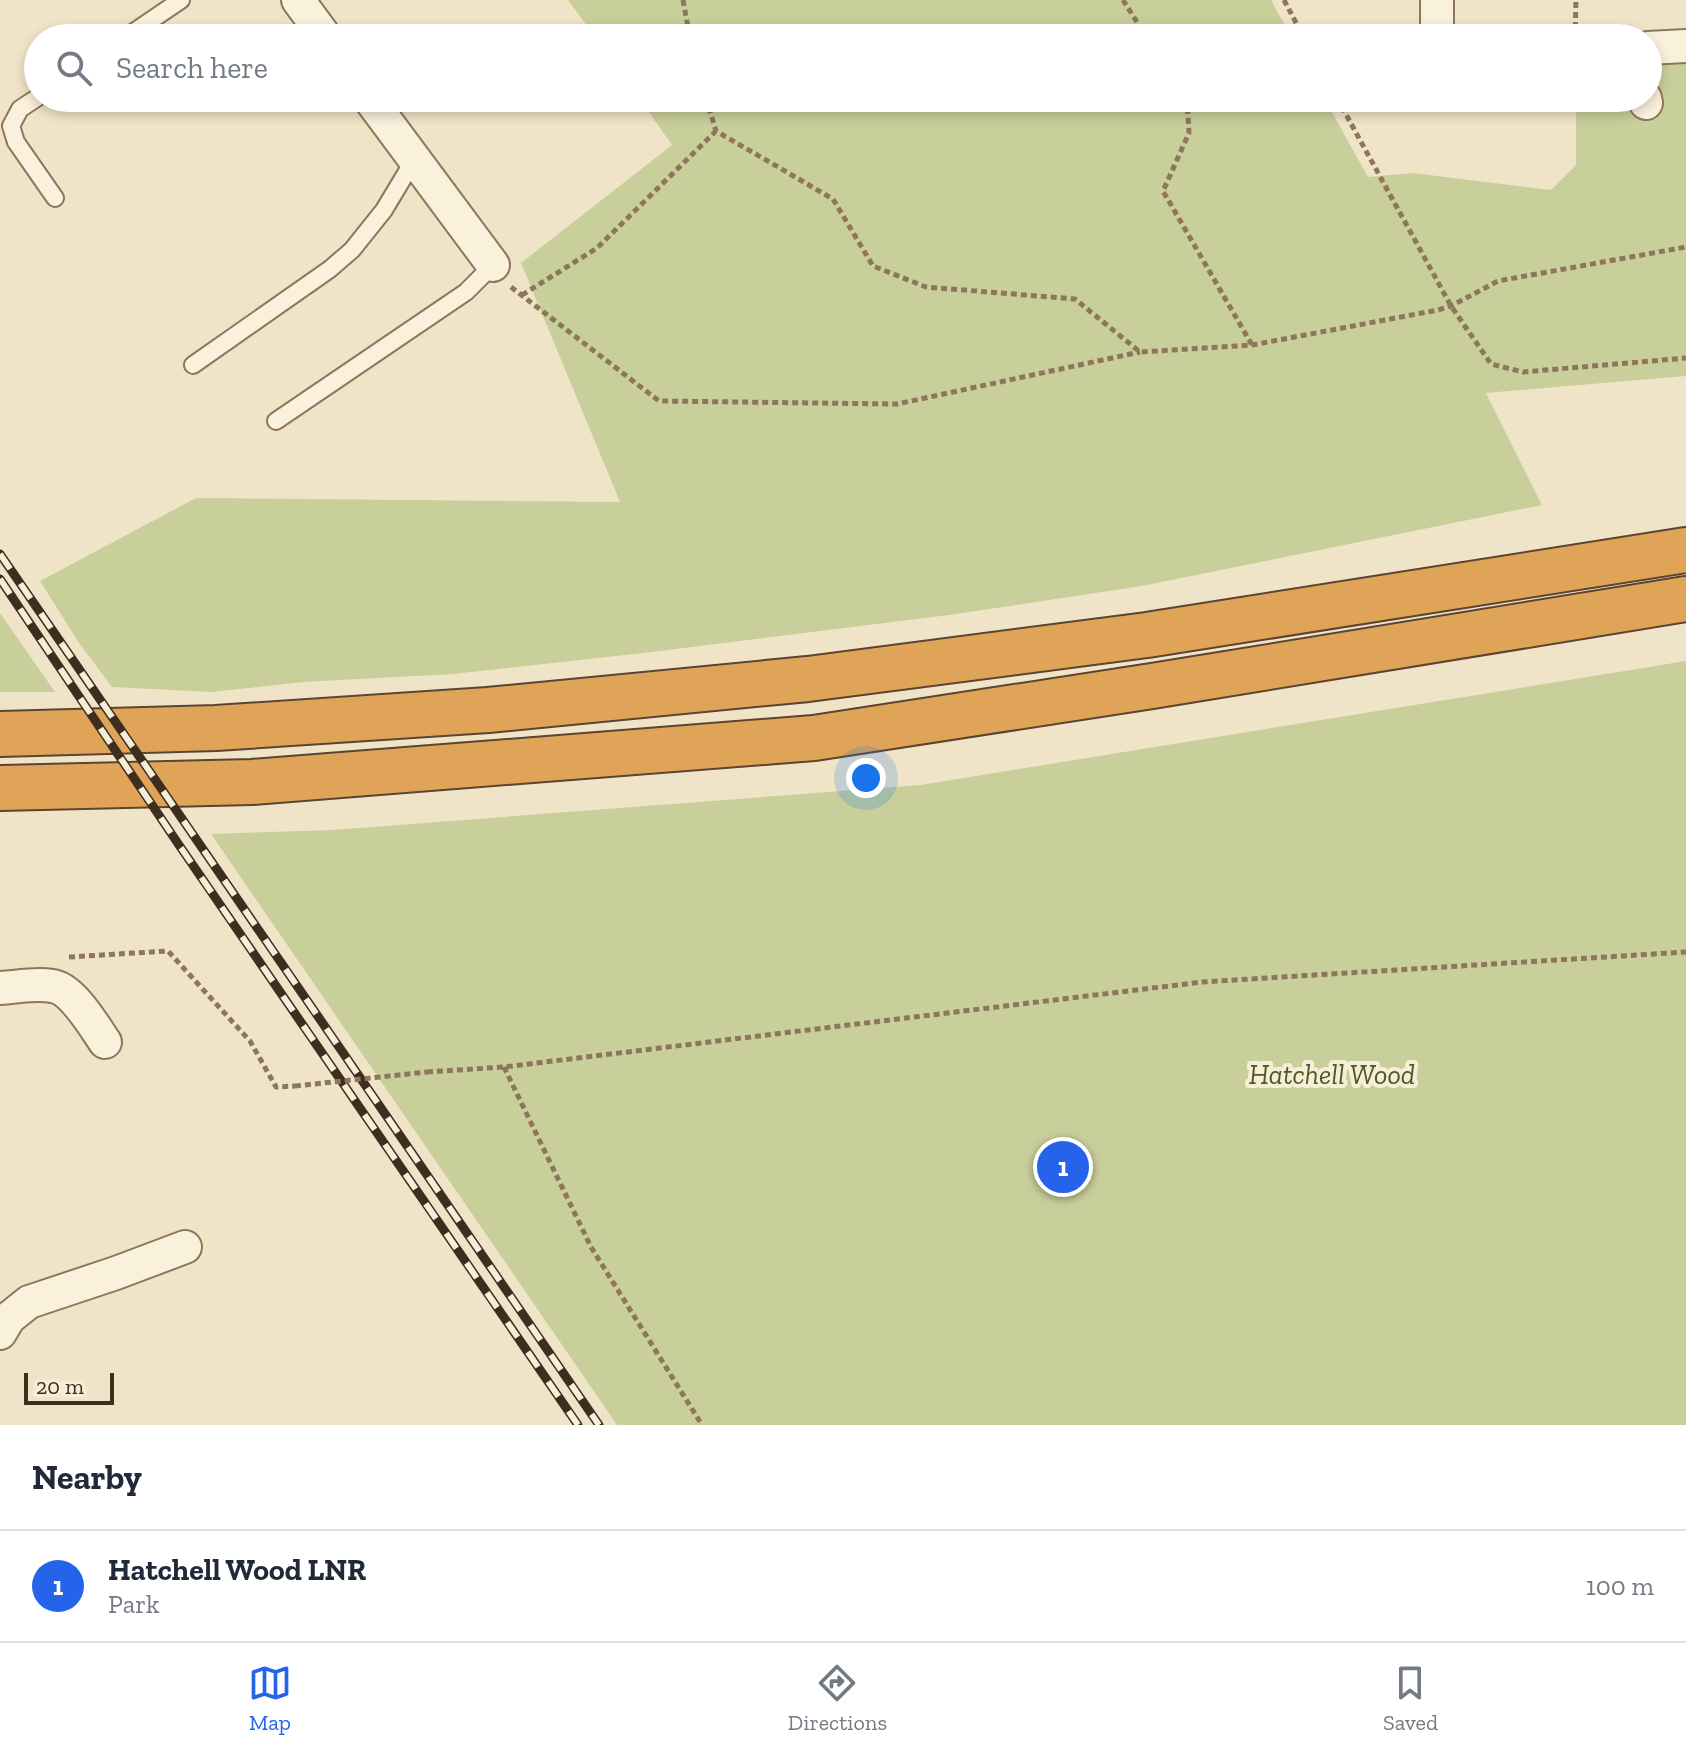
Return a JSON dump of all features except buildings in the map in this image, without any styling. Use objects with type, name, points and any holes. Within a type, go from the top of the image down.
[{"type":"highway","points":[[0,734],[216,728],[488,710],[808,679],[1147,635],[1686,550]]},
{"type":"highway","points":[[0,788],[252,782],[814,738],[1686,599]]},
{"type":"street","points":[[298,0],[316,24]]},
{"type":"street","points":[[1437,0],[1437,24]]},
{"type":"street","points":[[1662,47],[1686,46]]},
{"type":"street","points":[[379,112],[493,265]]},
{"type":"street","points":[[0,988],[54,986],[62,989],[80,1007],[105,1042]]},
{"type":"street","points":[[0,1333],[9,1318],[29,1302],[185,1247]]},
{"type":"lane","points":[[146,24],[181,0]]},
{"type":"lane","points":[[24,106],[11,126],[16,142],[55,198]]},
{"type":"lane","points":[[193,365],[330,269],[352,250],[384,210],[414,160]]},
{"type":"lane","points":[[276,421],[466,292],[493,265]]},
{"type":"path","points":[[683,0],[687,24]]},
{"type":"path","points":[[1123,0],[1138,24]]},
{"type":"path","points":[[1284,0],[1297,24]]},
{"type":"path","points":[[1575,24],[1576,0]]},
{"type":"path","points":[[710,112],[716,131],[833,199],[873,266],[926,287],[1075,299],[1140,352]]},
{"type":"path","points":[[1188,112],[1189,133],[1163,191],[1252,345]]},
{"type":"path","points":[[1345,112],[1451,306],[1491,364],[1523,372],[1686,358]]},
{"type":"path","points":[[522,295],[597,248],[716,131]]},
{"type":"path","points":[[493,265],[508,285],[659,401],[897,404],[1140,352],[1252,345],[1438,310],[1498,281],[1686,247]]},
{"type":"path","points":[[58,957],[168,951],[250,1041],[276,1087],[504,1067],[1202,982],[1686,952]]},
{"type":"path","points":[[504,1067],[591,1247],[702,1425]]},
{"type":"green space","points":[[568,0],[1271,0],[1284,24],[586,24]]},
{"type":"green space","points":[[1686,50],[1686,376],[1486,393],[1542,505],[1142,586],[949,615],[453,674],[304,682],[211,692],[112,687],[79,643],[40,581],[196,498],[620,502],[521,263],[672,145],[649,112],[1332,112],[1368,177],[1413,173],[1551,190],[1576,165],[1576,112],[1662,112],[1662,53]]},
{"type":"green space","points":[[0,613],[55,692],[0,692]]},
{"type":"green space","name":"Hatchell Wood","points":[[1686,661],[1686,1425],[617,1425],[211,834],[333,830],[920,785]]},
{"type":"railway","points":[[0,554],[599,1425]]},
{"type":"railway","points":[[0,579],[578,1425]]},
{"type":"place","name":"Hatchell Wood LNR","points":[[1063,1167]]}]
